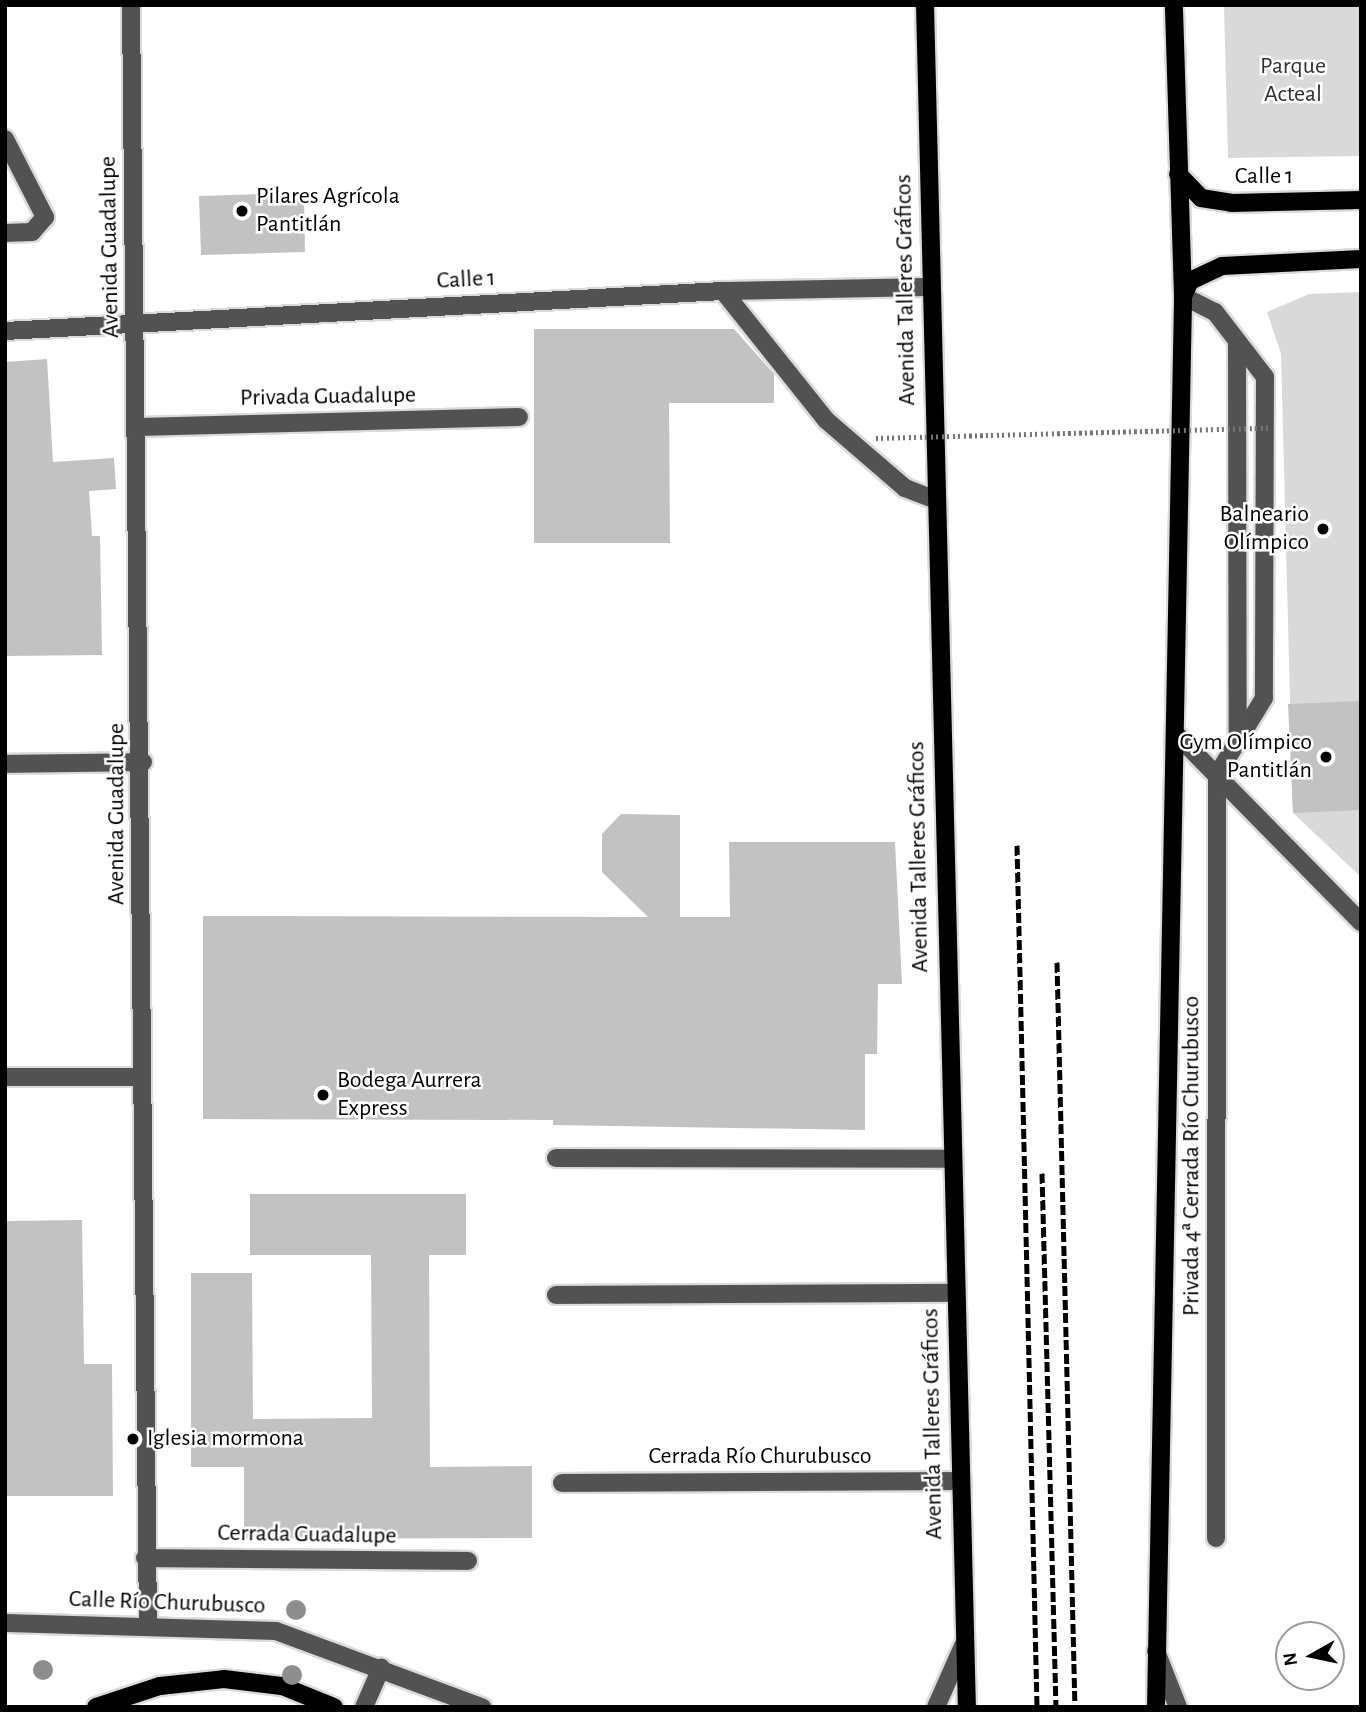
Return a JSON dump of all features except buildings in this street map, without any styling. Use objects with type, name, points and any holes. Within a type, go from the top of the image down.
[{"type":"main road","name":"Avenida Talleres Gráficos","points":[[925,5],[958,1481],[967,1707]]},
{"type":"main road","points":[[1156,1707],[1154,1646],[1176,734],[1183,296],[1174,5]]},
{"type":"main road","name":"Calle 1","points":[[1178,174],[1201,198],[1231,203],[1361,200]]},
{"type":"main road","points":[[1183,296],[1190,281],[1222,266],[1361,259]]},
{"type":"main road","points":[[96,1707],[160,1686],[224,1679],[282,1686],[334,1707]]},
{"type":"street","name":"Avenida Guadalupe","points":[[131,5],[143,762],[140,1077],[148,1622]]},
{"type":"street","points":[[5,139],[45,217],[32,232],[5,233]]},
{"type":"street","name":"Calle 1","points":[[5,331],[723,291],[930,287]]},
{"type":"street","points":[[723,291],[826,420],[905,488],[936,499]]},
{"type":"street","points":[[1183,296],[1215,312],[1265,377],[1265,693],[1217,775]]},
{"type":"street","points":[[1237,342],[1238,741]]},
{"type":"street","name":"Privada Guadalupe","points":[[138,427],[519,417]]},
{"type":"street","points":[[1176,734],[1361,922]]},
{"type":"street","points":[[5,764],[143,762]]},
{"type":"street","name":"Privada 4ª Cerrada Río Churubusco","points":[[1216,1538],[1217,775]]},
{"type":"street","points":[[5,1077],[140,1077]]},
{"type":"street","points":[[556,1158],[952,1159]]},
{"type":"street","points":[[556,1296],[954,1293]]},
{"type":"street","name":"Cerrada Río Churubusco","points":[[562,1483],[958,1481]]},
{"type":"street","name":"Cerrada Guadalupe","points":[[145,1558],[468,1561]]},
{"type":"street","name":"Calle Río Churubusco","points":[[5,1623],[148,1622],[276,1631],[482,1707]]},
{"type":"street","points":[[936,1707],[963,1646]]},
{"type":"street","points":[[1154,1646],[1178,1707]]},
{"type":"street","points":[[364,1707],[381,1668]]},
{"type":"path","points":[[876,438],[1269,428]]},
{"type":"green space","name":"Parque Acteal","points":[[1224,5],[1361,5],[1361,156],[1228,158]]},
{"type":"green space","name":"Balneario Olímpico","points":[[1361,292],[1361,877],[1293,813],[1281,354],[1267,312],[1309,294]]},
{"type":"railway","points":[[1017,845],[1037,1707]]},
{"type":"railway","points":[[1057,962],[1075,1707]]},
{"type":"railway","points":[[1042,1173],[1056,1707]]},
{"type":"place","name":"Pilares Agrícola Pantitlán","points":[[242,211]]},
{"type":"place","name":"Balneario Olímpico","points":[[1323,529]]},
{"type":"place","name":"Gym Olímpico Pantitlán","points":[[1326,757]]},
{"type":"place","name":"Bodega Aurrera Express","points":[[323,1095]]},
{"type":"place","name":"Iglesia mormona","points":[[133,1439]]}]
